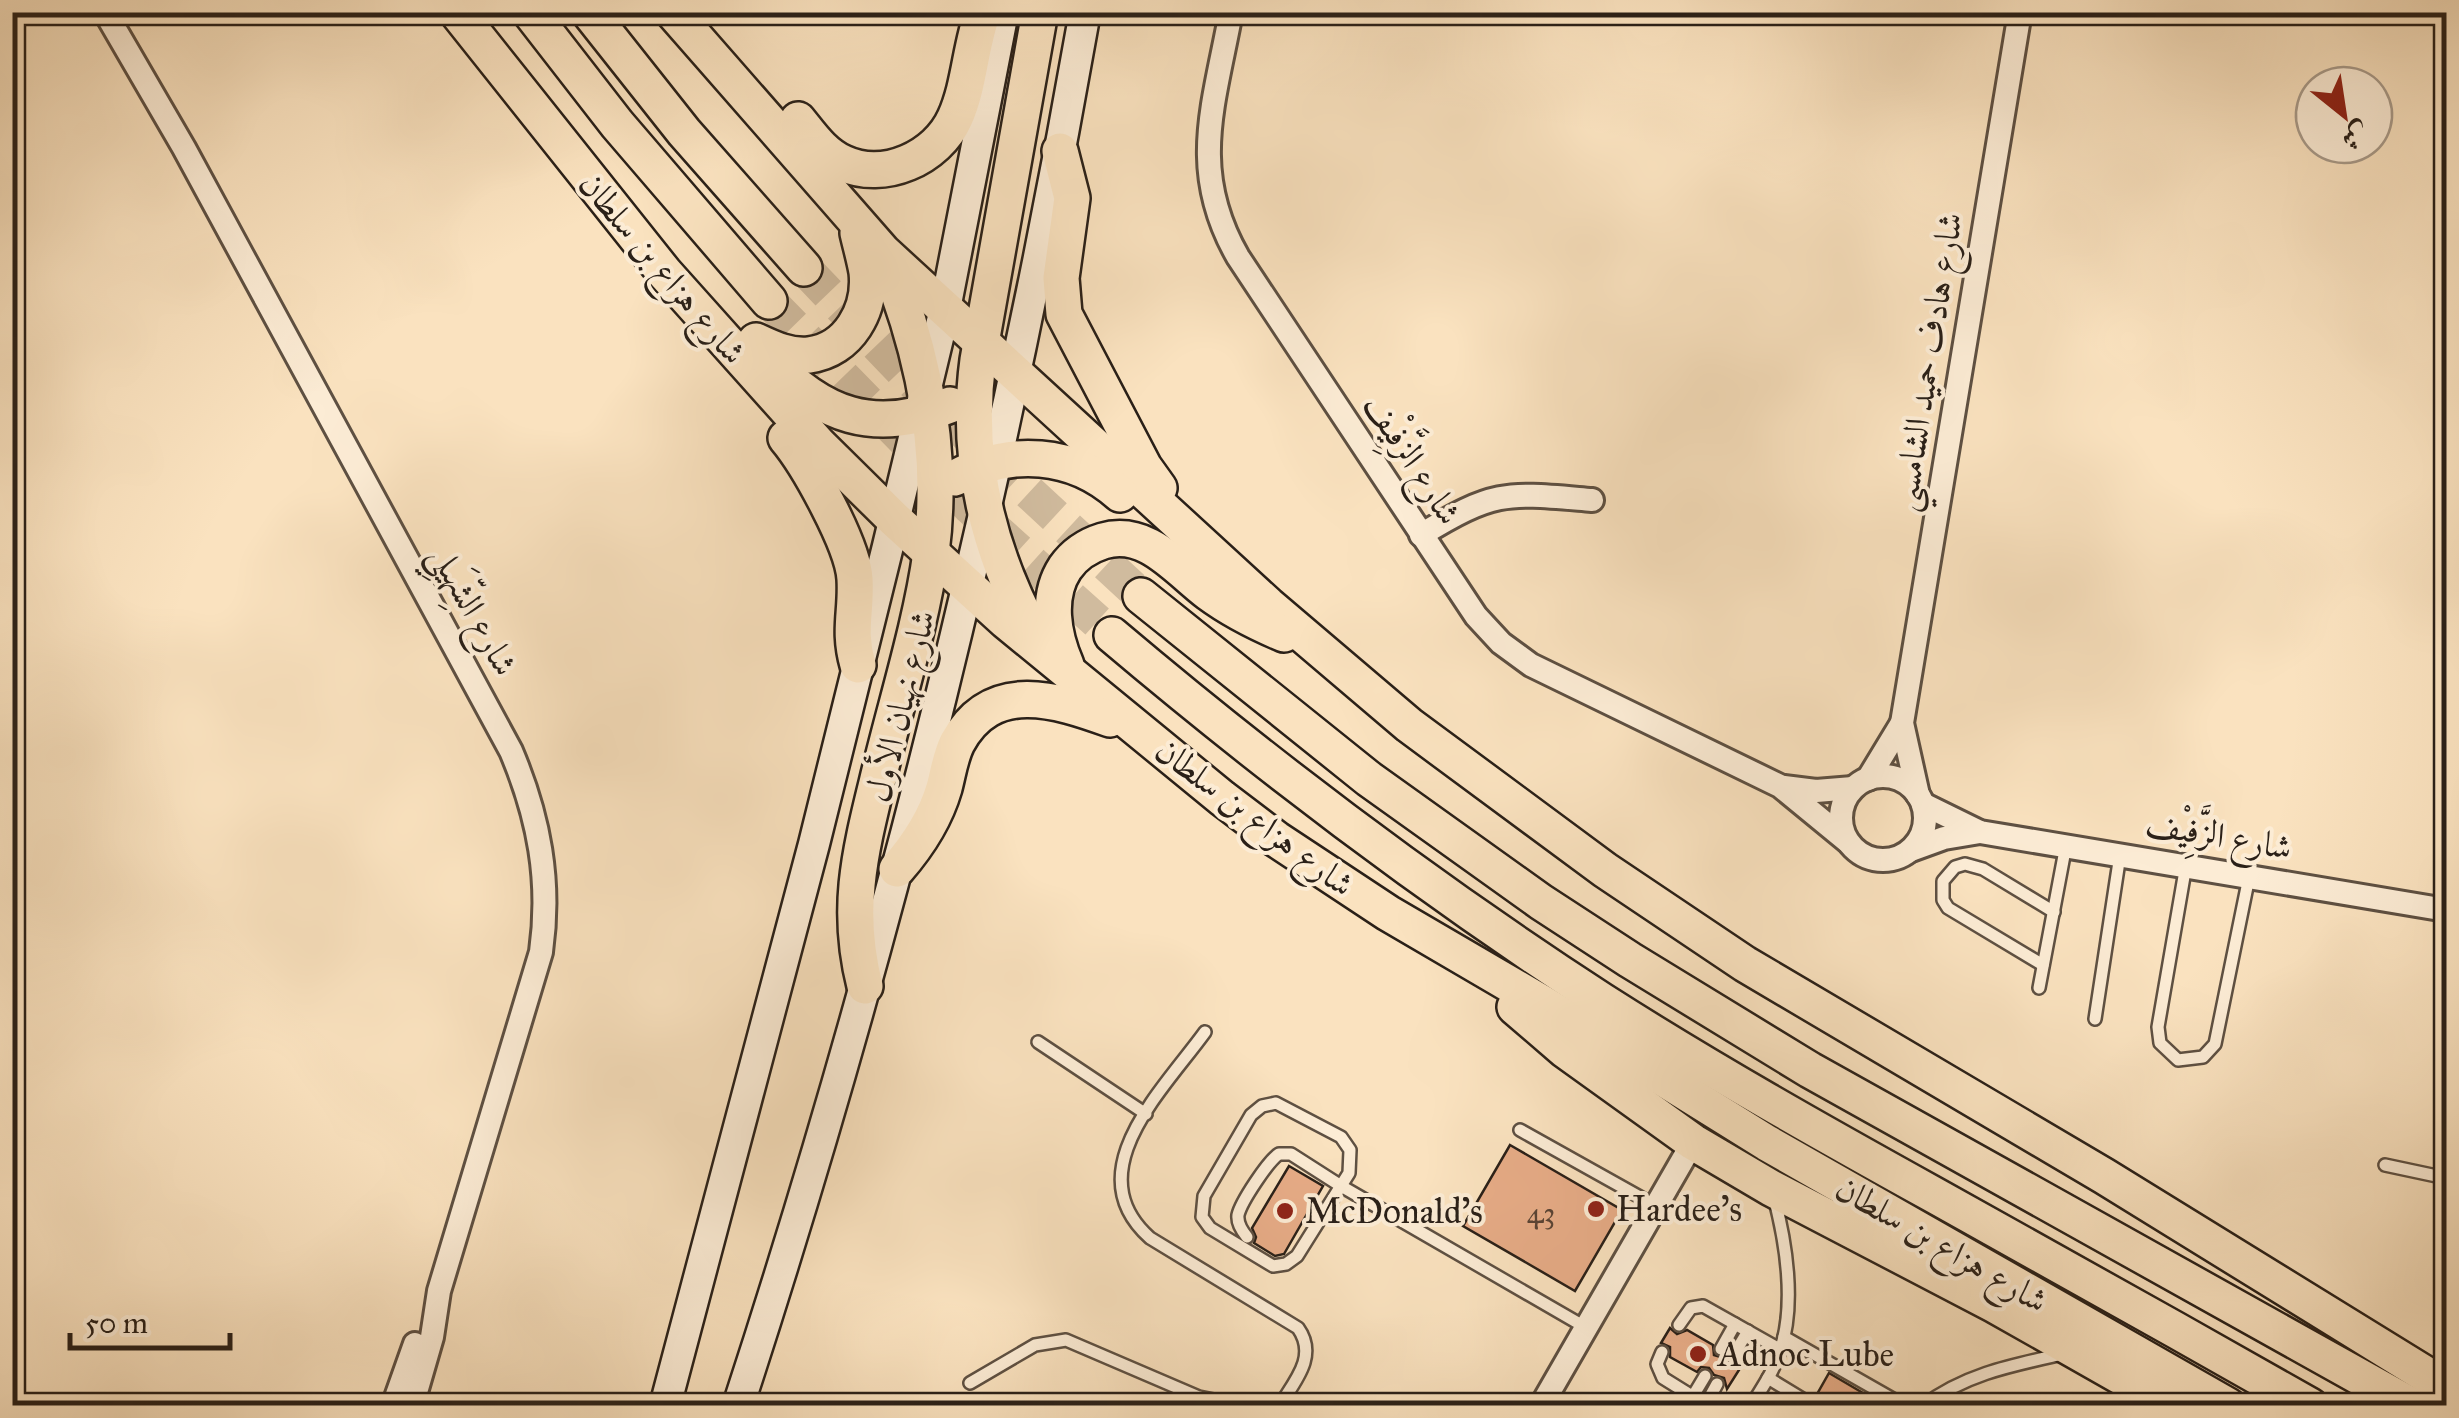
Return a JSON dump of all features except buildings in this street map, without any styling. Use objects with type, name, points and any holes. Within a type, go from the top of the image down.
[{"type":"main road","name":"شارع هزاع بن سلطان","points":[[457,12],[664,272],[707,302],[794,420],[894,530],[931,553],[1138,730],[1276,838],[1374,904],[1800,1163],[2228,1406]]},
{"type":"main road","name":"شارع هزاع بن سلطان","points":[[530,12],[618,124],[769,301]]},
{"type":"main road","points":[[589,12],[684,132],[804,268]]},
{"type":"main road","points":[[673,12],[883,252],[981,343],[1014,364],[1309,642],[1409,725],[1684,925],[1822,1012],[2104,1176],[2446,1387]]},
{"type":"main road","points":[[706,52],[741,70],[772,94],[829,155],[852,166],[878,169],[904,164],[926,153],[952,124],[984,12]]},
{"type":"main road","name":"شارع نهيان الأول","points":[[665,1406],[894,530],[945,309],[1003,12]]},
{"type":"main road","points":[[1040,12],[974,392],[987,465],[986,516],[1013,594],[1060,667]]},
{"type":"main road","points":[[987,465],[1014,364],[1060,152],[1085,12]]},
{"type":"main road","points":[[1060,152],[1072,198],[1060,290],[1069,325],[1152,479],[1218,542],[1268,605]]},
{"type":"main road","points":[[729,333],[786,354],[809,355],[831,348],[849,334],[861,315],[866,292],[867,274],[856,222]]},
{"type":"main road","points":[[865,986],[855,930],[856,874],[931,553],[934,492],[911,328],[883,252]]},
{"type":"main road","points":[[729,333],[799,391],[826,408],[870,418],[974,392],[1014,364]]},
{"type":"main road","points":[[729,333],[743,386],[806,464],[855,576],[851,632],[858,665]]},
{"type":"main road","points":[[894,530],[934,492],[987,465],[1050,458],[1084,469],[1113,488],[1200,563],[1268,605]]},
{"type":"main road","name":"شارع نهيان الأول","points":[[738,1406],[865,986],[986,516]]},
{"type":"main road","points":[[1060,667],[1055,630],[1056,586],[1076,556],[1108,540],[1145,544],[1232,609],[1309,642]]},
{"type":"main road","points":[[1141,596],[1369,780],[1630,960],[1810,1070],[2412,1406]]},
{"type":"main road","name":"شارع هزاع بن سلطان","points":[[1112,635],[1349,825],[1604,1002],[1787,1113],[2310,1406]]},
{"type":"main road","points":[[897,869],[930,822],[958,743],[985,713],[1011,702],[1045,698],[1138,730]]},
{"type":"main road","points":[[1446,947],[1565,1050],[1694,1142],[1771,1188],[1994,1304],[2173,1406]]},
{"type":"street","name":"شارع الشِّهَيلِي","points":[[105,12],[184,148],[511,752],[534,812],[546,896],[541,952],[439,1291],[432,1338],[412,1406]]},
{"type":"street","name":"شارع الزَّفِيْف","points":[[1232,12],[1208,138],[1208,175],[1216,212],[1238,257],[1476,616],[1501,643],[1530,665],[1780,786],[1847,841]]},
{"type":"street","name":"شارع هادف حميد الشامسي","points":[[1921,799],[1902,723],[2020,12]]},
{"type":"street","points":[[1421,535],[1465,508],[1491,498],[1520,494],[1592,500]]},
{"type":"street","name":"شارع هادف حميد الشامسي","points":[[1860,783],[1902,723]]},
{"type":"street","points":[[1896,778],[1921,799],[1925,824],[1910,850],[1892,859],[1872,858],[1847,841],[1840,822],[1841,812],[1860,783],[1896,778]]},
{"type":"street","name":"شارع الزَّفِيْف","points":[[1780,786],[1816,792],[1860,783]]},
{"type":"street","name":"شارع الزَّفِيْف","points":[[1921,799],[1980,832]]},
{"type":"street","name":"شارع الزَّفِيْف","points":[[1910,850],[1944,838],[1980,832],[2446,910]]},
{"type":"street","points":[[1542,1406],[1694,1142]]},
{"type":"street","name":"شارع الشِّهَيلِي","points":[[393,1406],[424,1320],[439,1291]]},
{"type":"lane","points":[[2039,988],[2066,844]]},
{"type":"lane","points":[[2096,1019],[2120,853]]},
{"type":"lane","points":[[2043,965],[1948,908],[1943,900],[1942,881],[1955,867],[1974,865],[2054,912]]},
{"type":"lane","points":[[2186,865],[2158,1027],[2164,1050],[2186,1061],[2203,1057],[2216,1044],[2250,876]]},
{"type":"lane","points":[[970,1383],[1035,1345],[1066,1340],[1199,1397],[1228,1404],[1280,1405],[1305,1364],[1307,1345],[1298,1328],[1150,1238],[1128,1213],[1122,1198],[1121,1165],[1125,1149],[1205,1032]]},
{"type":"lane","points":[[1038,1042],[1146,1114]]},
{"type":"lane","points":[[1269,1103],[1284,1104],[1341,1137],[1352,1158],[1349,1173],[1297,1256],[1280,1266],[1266,1264],[1210,1228],[1202,1217],[1204,1196],[1251,1116],[1269,1103]]},
{"type":"lane","points":[[1520,1130],[1656,1206]]},
{"type":"lane","points":[[1247,1237],[1238,1213],[1270,1161],[1279,1154],[1291,1154],[1585,1327]]},
{"type":"lane","points":[[2386,1165],[2446,1178]]},
{"type":"lane","points":[[1751,1406],[1782,1343],[1784,1252],[1771,1188]]},
{"type":"lane","points":[[1282,1256],[1297,1256]]},
{"type":"lane","points":[[1679,1325],[1688,1311],[1699,1306],[1905,1406]]},
{"type":"lane","points":[[1720,1349],[1735,1324]]},
{"type":"lane","points":[[1733,1356],[1748,1330]]},
{"type":"lane","points":[[1923,1406],[1954,1385],[1982,1373],[2077,1351]]},
{"type":"lane","points":[[1662,1352],[1657,1364],[1660,1374],[1706,1405],[1717,1384]]},
{"type":"lane","points":[[1693,1396],[1705,1376]]},
{"type":"lane","points":[[1768,1378],[1814,1406]]},
{"type":"tunnel","points":[[804,268],[934,404],[1141,596]]},
{"type":"tunnel","points":[[769,301],[970,507],[1112,635]]},
{"type":"place","name":"Hardee's","points":[[1596,1209]]},
{"type":"place","name":"McDonald's","points":[[1285,1211]]},
{"type":"place","name":"Adnoc Lube","points":[[1698,1354]]}]
